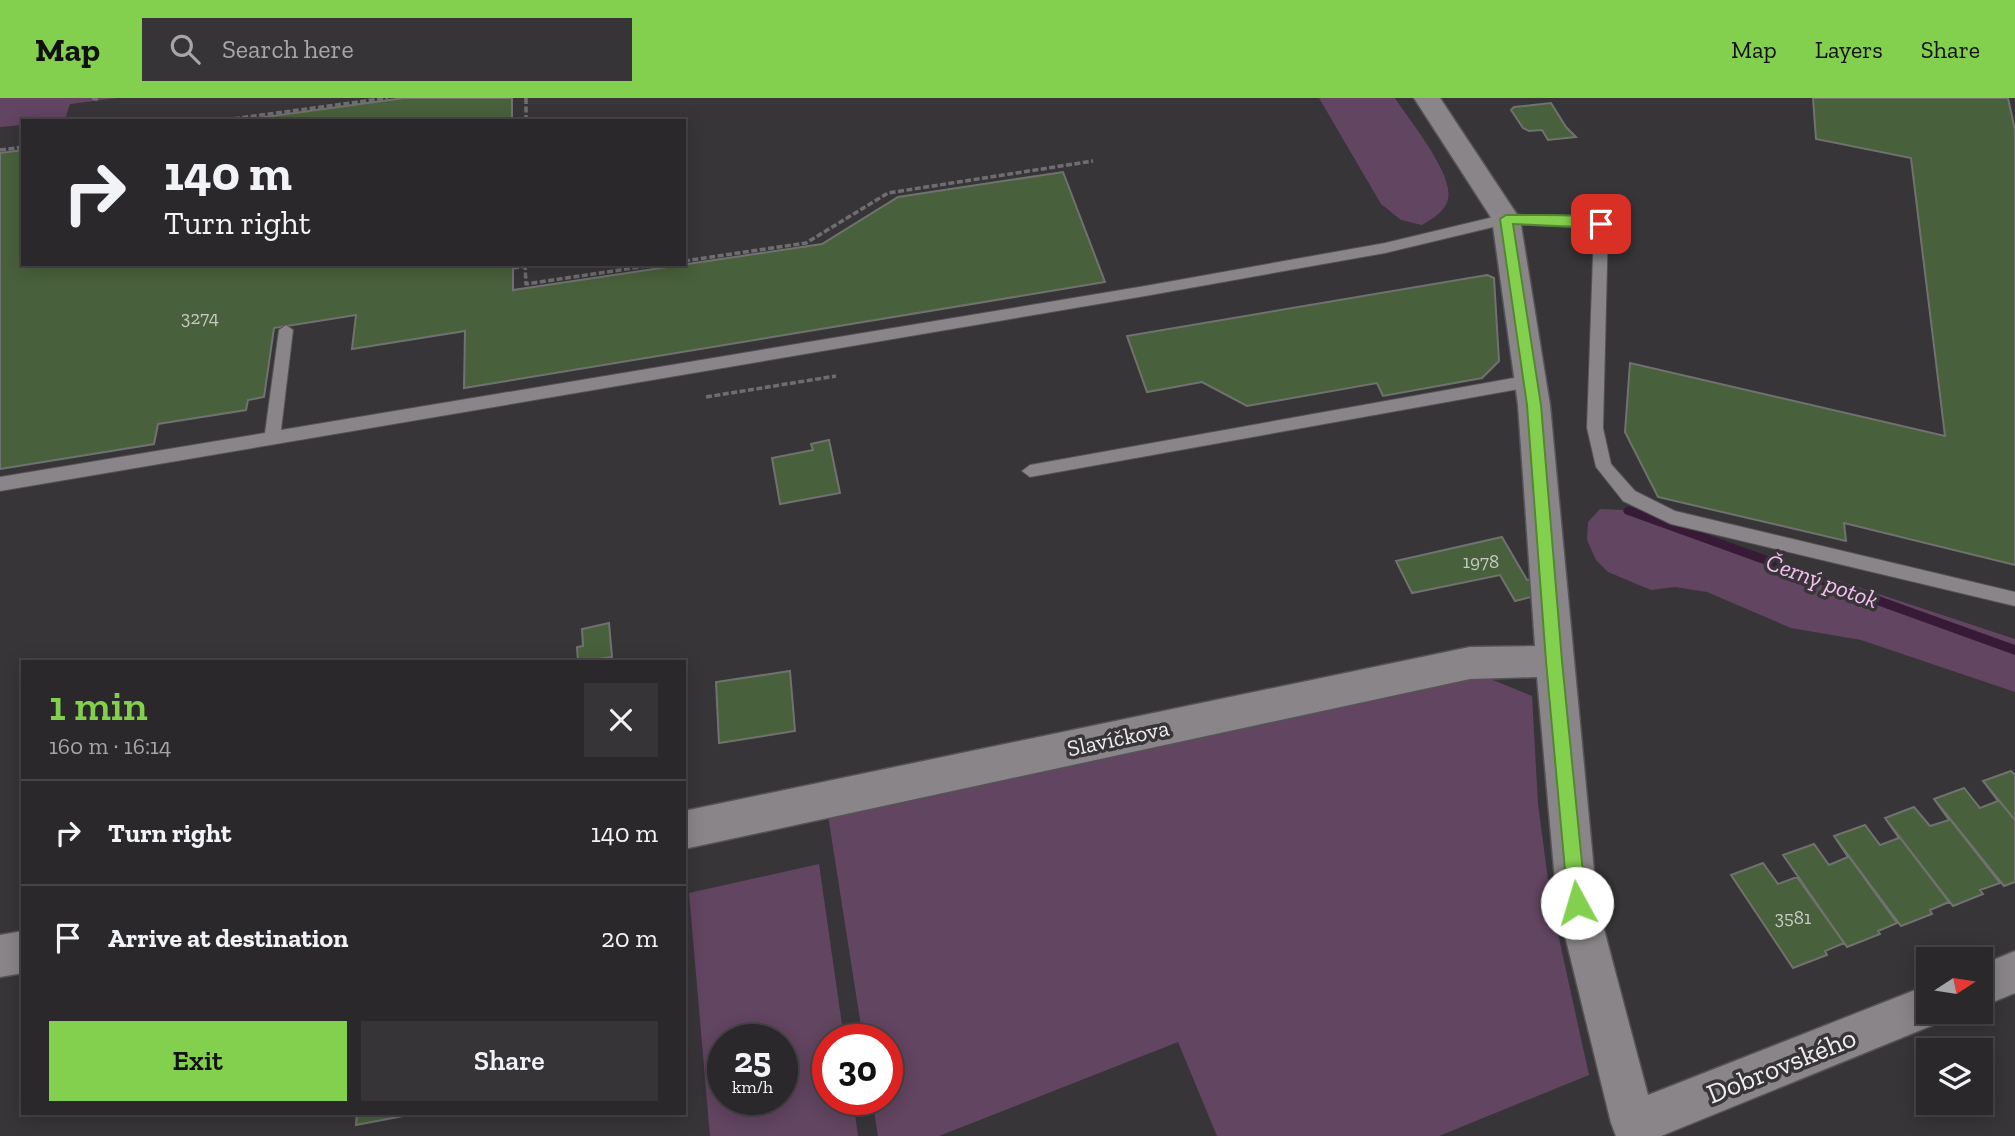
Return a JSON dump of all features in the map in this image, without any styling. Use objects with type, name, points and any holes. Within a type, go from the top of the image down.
[{"type":"street","points":[[1427,98],[1506,219],[1530,381],[1577,903],[1636,1129]]},
{"type":"street","name":"Slavíčkova","points":[[686,830],[1470,663],[1554,661]]},
{"type":"street","points":[[0,956],[21,952]]},
{"type":"street","points":[[1993,981],[2015,972]]},
{"type":"street","name":"Dobrovského","points":[[1636,1129],[1916,1011]]},
{"type":"lane","points":[[0,484],[1318,260],[1385,248],[1506,219],[1576,221],[1601,224],[1595,428],[1604,467],[1629,496],[1671,517],[2015,599]]},
{"type":"lane","points":[[272,439],[286,330]]},
{"type":"lane","points":[[1030,471],[1530,381]]},
{"type":"path","points":[[92,98],[99,100]]},
{"type":"path","points":[[232,119],[388,98]]},
{"type":"path","points":[[526,98],[526,119]]},
{"type":"path","points":[[0,150],[21,147]]},
{"type":"path","points":[[686,261],[806,243],[888,193],[1093,161]]},
{"type":"path","points":[[513,268],[521,266]]},
{"type":"path","points":[[525,266],[526,284],[647,266]]},
{"type":"shaded area","points":[[0,98],[117,98],[70,104],[65,119],[21,119],[21,125],[0,127]]},
{"type":"shaded area","points":[[1319,98],[1395,98],[1429,147],[1444,176],[1448,199],[1441,211],[1422,225],[1401,220],[1381,204]]},
{"type":"shaded area","points":[[1600,509],[1624,510],[2015,639],[2015,692],[1861,640],[1791,628],[1707,592],[1675,587],[1651,590],[1608,572],[1596,560],[1587,540],[1588,522]]},
{"type":"shaded area","points":[[1446,678],[1488,678],[1532,696],[1538,804],[1551,902],[1589,1075],[1439,1136],[1217,1136],[1178,1042],[939,1136],[878,1136],[875,1115],[903,1115],[903,1024],[861,1024],[827,809]]},
{"type":"shaded area","points":[[819,864],[842,1024],[812,1024],[812,1115],[855,1115],[858,1136],[710,1136],[708,1115],[798,1115],[798,1024],[707,1024],[707,1101],[689,893]]},
{"type":"building","points":[[404,98],[512,98],[512,119],[251,119]]},
{"type":"building","points":[[1813,98],[2008,98],[2015,130],[2015,565],[1844,523],[1846,541],[1658,497],[1625,432],[1630,363],[1945,436],[1911,158],[1816,139]]},
{"type":"building","points":[[1551,103],[1566,127],[1576,137],[1548,140],[1542,130],[1529,131],[1523,128],[1511,110],[1514,107]]},
{"type":"building","points":[[21,150],[21,266],[513,266],[513,290],[822,244],[898,197],[1063,172],[1105,282],[464,388],[465,331],[352,349],[356,315],[274,328],[264,397],[248,400],[246,410],[158,424],[154,444],[0,469],[0,153]]},
{"type":"building","points":[[1487,275],[1494,278],[1499,361],[1482,378],[1383,396],[1377,383],[1247,406],[1202,382],[1147,392],[1127,336]]},
{"type":"building","points":[[829,440],[840,493],[780,504],[772,458],[813,450],[811,444]]},
{"type":"building","points":[[1502,537],[1527,580],[1533,579],[1535,596],[1515,601],[1500,575],[1412,593],[1396,561]]},
{"type":"building","points":[[609,623],[612,657],[578,660],[577,647],[583,646],[582,629]]},
{"type":"building","points":[[790,671],[795,731],[719,743],[716,682]]},
{"type":"building","points":[[2011,771],[2015,775],[2015,820],[1983,781]]},
{"type":"building","points":[[1983,781],[2015,820],[2015,882],[2004,886],[1934,799],[1964,788],[1980,808],[1998,801]]},
{"type":"building","points":[[1934,799],[2000,883],[1980,890],[1983,894],[1953,906],[1885,818],[1914,807],[1930,826],[1949,820]]},
{"type":"building","points":[[1885,818],[1949,902],[1930,910],[1932,914],[1901,926],[1834,836],[1865,825],[1880,845],[1899,838]]},
{"type":"building","points":[[1834,836],[1897,923],[1878,931],[1880,934],[1847,947],[1783,855],[1814,844],[1829,865],[1848,857]]},
{"type":"building","points":[[1763,863],[1778,884],[1797,877],[1844,943],[1825,951],[1827,955],[1793,968],[1731,875]]},
{"type":"building","points":[[357,1115],[408,1115],[356,1125]]},
{"type":"waterway","name":"Černý potok","points":[[1629,511],[2015,650]]},
{"type":"route","points":[[1577,903],[1534,405],[1506,219],[1601,224]]}]
